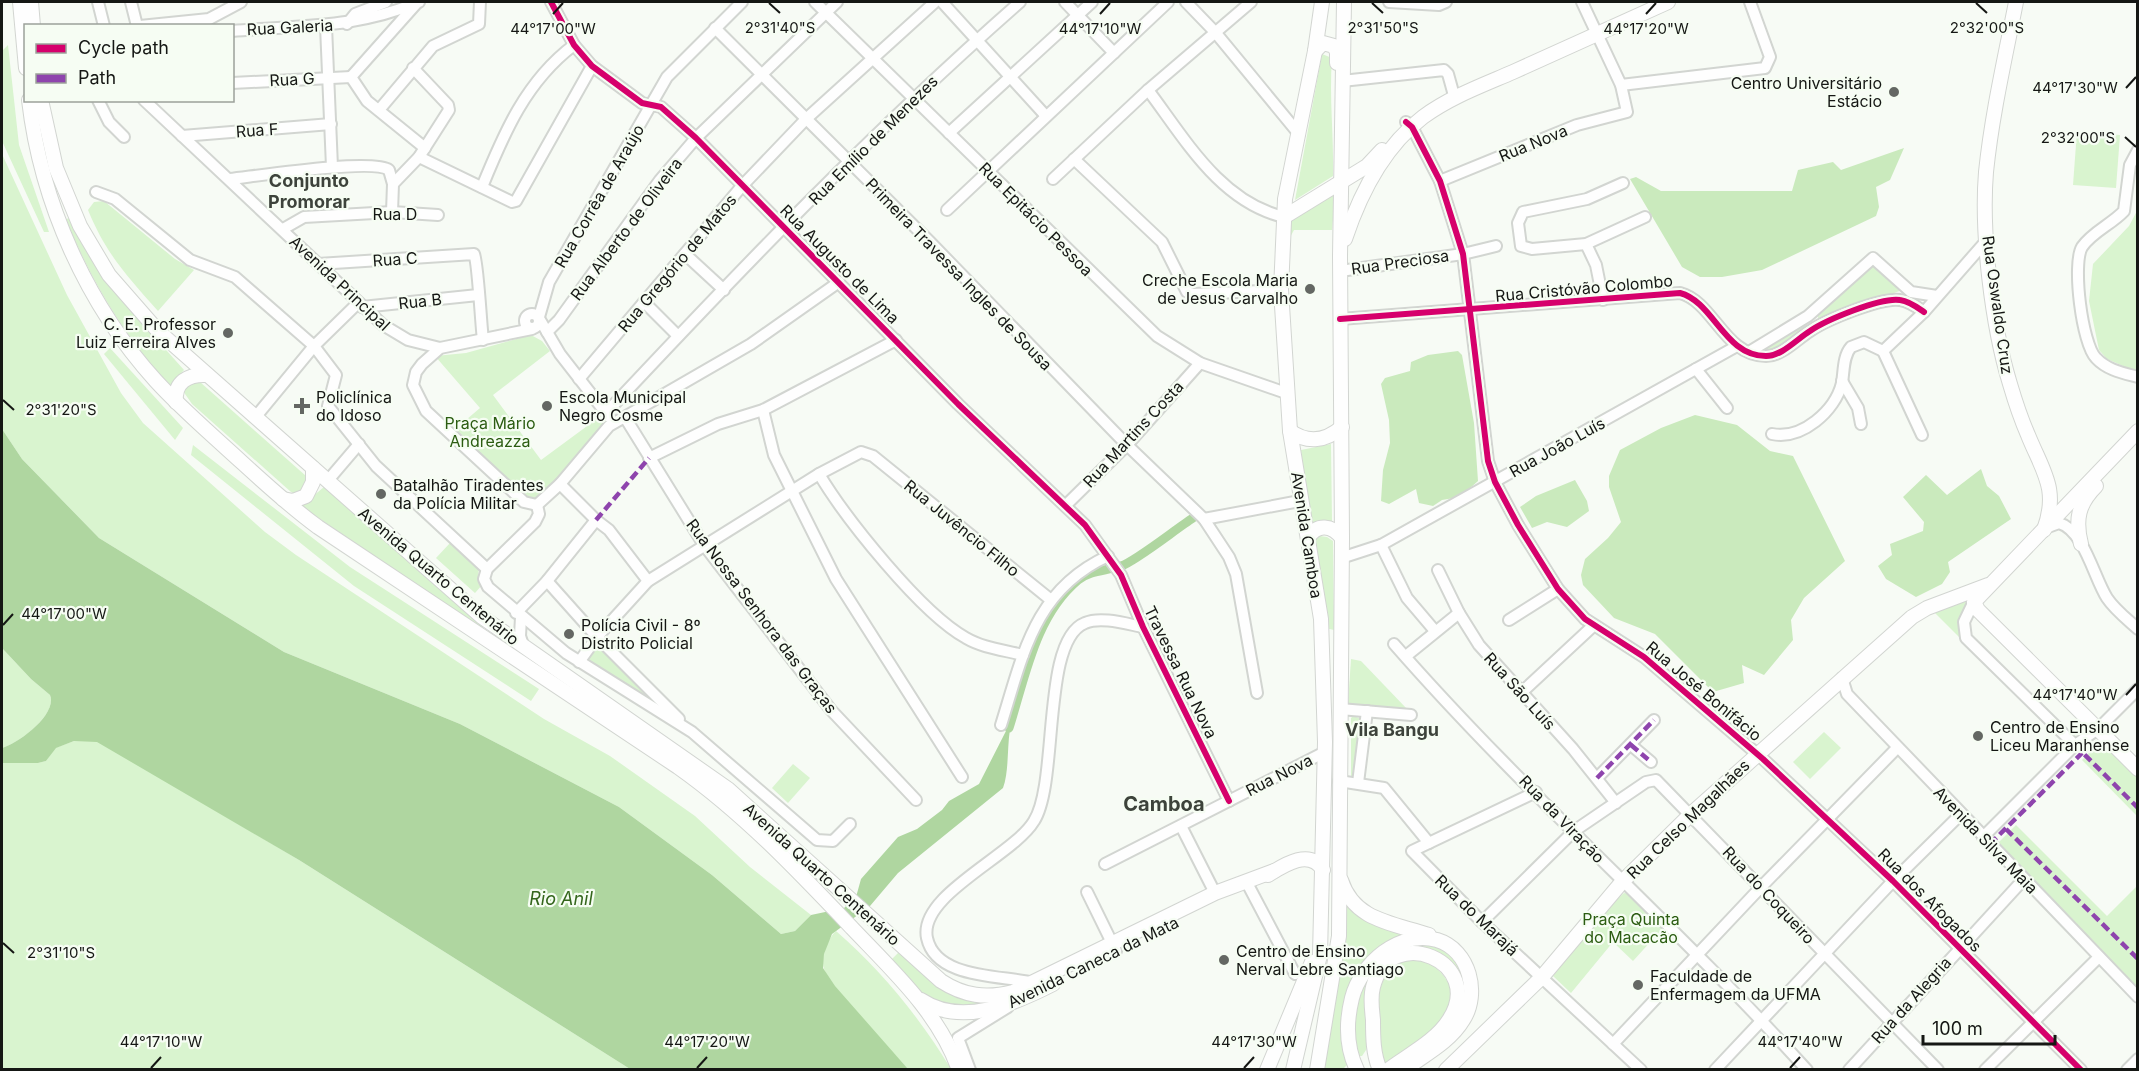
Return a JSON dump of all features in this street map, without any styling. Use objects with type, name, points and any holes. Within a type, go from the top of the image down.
[{"type":"main road","points":[[20,2],[29,23]]},
{"type":"main road","points":[[29,23],[31,2]]},
{"type":"main road","name":"Avenida Camboa","points":[[1293,1070],[1316,977],[1323,932],[1325,752],[1321,619],[1290,431],[1281,290],[1284,217],[1322,2]]},
{"type":"main road","name":"Avenida Camboa","points":[[1317,1070],[1338,956],[1342,538],[1340,256],[1343,180],[1341,110],[1344,2]]},
{"type":"main road","points":[[1340,256],[1365,191],[1409,125],[1457,97],[1652,2]]},
{"type":"main road","points":[[1284,217],[1367,166],[1409,125],[1453,92],[1594,31],[1668,2]]},
{"type":"main road","name":"Rua Oswaldo Cruz","points":[[2016,2],[1992,122],[1986,175],[1987,240],[1995,312],[2009,382],[2029,438],[2050,484],[2050,503],[2044,530]]},
{"type":"main road","points":[[1315,51],[1323,43],[1334,46],[1337,51],[1337,92],[1341,110]]},
{"type":"main road","name":"Avenida Quarto Centenário","points":[[29,102],[45,178],[76,259],[119,333],[156,381],[176,402],[281,498],[318,527],[695,779],[764,838],[811,884],[908,989]]},
{"type":"main road","name":"Avenida Quarto Centenário","points":[[41,102],[56,168],[89,244],[109,275],[143,316],[253,416],[503,633],[708,773],[821,871],[941,981],[966,993],[997,995],[1036,987]]},
{"type":"main road","points":[[176,402],[176,393],[183,380],[196,374],[207,375]]},
{"type":"main road","points":[[1290,431],[1302,438],[1318,440],[1332,435],[1342,427]]},
{"type":"main road","points":[[2138,431],[1975,599],[1978,610],[2138,769]]},
{"type":"main road","points":[[2081,544],[2078,519],[2081,505],[2138,444]]},
{"type":"main road","points":[[281,498],[293,501],[306,496],[313,482],[313,468]]},
{"type":"main road","points":[[1308,538],[1315,530],[1325,527],[1332,528],[1342,538]]},
{"type":"main road","name":"Rua Celso Magalhães","points":[[1446,1070],[1542,977],[1622,882],[1757,753],[1918,614],[1988,585]]},
{"type":"main road","name":"Avenida Caneca da Mata","points":[[1114,947],[1288,864],[1313,847],[1323,836]]},
{"type":"main road","name":"Avenida Caneca da Mata","points":[[1288,864],[1310,859],[1323,870]]},
{"type":"main road","points":[[1340,873],[1347,893],[1365,914],[1444,943],[1456,952],[1468,972],[1471,987],[1469,1006],[1455,1031],[1407,1064],[1388,1070]]},
{"type":"main road","name":"Avenida Caneca da Mata","points":[[908,989],[931,1006],[950,1011],[978,1010],[1016,1002],[1036,987],[1215,892],[1248,883]]},
{"type":"main road","points":[[1267,1070],[1302,974],[1323,932]]},
{"type":"main road","points":[[1354,1068],[1348,1018],[1353,993],[1363,973],[1378,956],[1396,944],[1423,938],[1444,943]]},
{"type":"main road","points":[[1380,1070],[1373,1043],[1372,991],[1382,969],[1405,954],[1421,953],[1434,957],[1446,967],[1456,982],[1455,1009],[1442,1029],[1407,1064]]},
{"type":"main road","points":[[908,989],[945,1036],[959,1070]]},
{"type":"main road","points":[[1354,1068],[1368,1053],[1373,1043]]},
{"type":"street","points":[[98,2],[104,24]]},
{"type":"street","points":[[131,2],[138,24]]},
{"type":"street","points":[[159,24],[210,19],[239,2]]},
{"type":"street","name":"Rua Galeria","points":[[346,24],[355,14],[386,2]]},
{"type":"street","points":[[419,2],[351,77],[360,94],[422,153],[512,202],[519,198],[592,66]]},
{"type":"street","name":"Rua Galeria","points":[[234,31],[346,24],[382,17],[419,2]]},
{"type":"street","points":[[379,110],[433,46],[479,24],[480,2]]},
{"type":"street","name":"Rua Augusto de Lima","points":[[551,2],[574,45],[592,66],[642,103],[661,107],[696,138],[958,404],[1066,505],[1113,564]]},
{"type":"street","name":"Rua Corrêa de Araújo","points":[[534,323],[549,282],[667,77],[742,2]]},
{"type":"street","name":"Rua Epitácio Pessoa","points":[[814,2],[1156,336],[1200,363],[1286,393]]},
{"type":"street","name":"Rua Alberto de Oliveira","points":[[547,332],[559,320],[660,180],[696,138],[837,2]]},
{"type":"street","name":"Rua Gregório de Matos","points":[[579,379],[742,186],[806,119],[935,2]]},
{"type":"street","points":[[942,2],[1045,115]]},
{"type":"street","name":"Rua Emílio de Menezes","points":[[606,413],[678,336],[913,98],[1020,2]]},
{"type":"street","points":[[1065,2],[1114,53]]},
{"type":"street","points":[[949,133],[1092,2]]},
{"type":"street","points":[[947,210],[1045,115],[1168,2]]},
{"type":"street","points":[[1186,2],[1215,32],[1299,134]]},
{"type":"street","points":[[1053,179],[1149,90],[1251,2]]},
{"type":"street","points":[[1389,2],[1439,5],[1446,2]]},
{"type":"street","points":[[1582,2],[1621,85],[1765,68],[1770,57],[1750,2]]},
{"type":"street","points":[[326,26],[332,167]]},
{"type":"street","name":"Primeira Travessa Ingles de Sousa","points":[[715,28],[850,162],[1127,445],[1204,519],[1229,557],[1236,574],[1257,693]]},
{"type":"street","points":[[482,187],[497,148],[521,104],[552,62],[574,45]]},
{"type":"street","points":[[393,184],[422,153],[450,108],[413,68]]},
{"type":"street","points":[[1342,81],[1444,70],[1448,74],[1453,92]]},
{"type":"street","name":"Rua G","points":[[234,83],[351,77]]},
{"type":"street","name":"Rua Nova","points":[[1440,181],[1577,125],[1627,112],[1621,85]]},
{"type":"street","points":[[1149,90],[1228,190],[1250,206],[1284,217]]},
{"type":"street","points":[[99,102],[109,122],[124,137]]},
{"type":"street","name":"Avenida Principal","points":[[146,102],[230,179],[360,305],[396,335],[440,348]]},
{"type":"street","name":"Rua F","points":[[182,136],[331,124]]},
{"type":"street","name":"Rua José Bonifácio","points":[[1409,125],[1440,181],[1463,254],[1486,450],[1495,482],[1518,525],[1558,588],[1593,626],[1644,657],[1757,753]]},
{"type":"street","points":[[2138,150],[2130,165],[2124,211],[2087,242],[2080,252],[2079,297],[2086,341],[2093,355],[2106,367],[2138,377]]},
{"type":"street","points":[[1074,159],[1162,242],[1187,292],[1193,294],[1281,290]]},
{"type":"street","points":[[230,179],[332,167],[385,167],[393,176],[392,212]]},
{"type":"street","points":[[1623,183],[1587,199],[1528,208],[1519,217],[1518,240],[1525,249],[1586,244],[1645,217]]},
{"type":"street","points":[[96,192],[115,199],[190,260],[235,277],[314,346],[336,375],[328,406],[376,466],[487,569]]},
{"type":"street","name":"Rua D","points":[[283,230],[304,217],[392,212],[438,215]]},
{"type":"street","points":[[1883,351],[1924,312],[1987,240]]},
{"type":"street","points":[[1586,244],[1596,265],[1604,300]]},
{"type":"street","name":"Rua Preciosa","points":[[1340,271],[1463,254],[1496,246]]},
{"type":"street","name":"Rua C","points":[[318,264],[472,254],[477,261],[478,295]]},
{"type":"street","points":[[685,254],[724,290]]},
{"type":"street","points":[[1749,352],[1808,316],[1873,258],[1911,292],[1937,296]]},
{"type":"street","points":[[537,505],[560,484],[609,426],[626,419],[751,344],[839,282]]},
{"type":"street","name":"Rua Cristóvão Colombo","points":[[1340,319],[1675,293],[1685,294],[1737,346],[1749,352]]},
{"type":"street","points":[[478,295],[483,340]]},
{"type":"street","name":"Rua B","points":[[360,305],[478,295]]},
{"type":"street","points":[[1749,352],[1765,356],[1776,354],[1815,328],[1894,299],[1904,300],[1924,312]]},
{"type":"street","points":[[644,302],[678,336]]},
{"type":"street","points":[[253,416],[258,414],[314,346],[360,305]]},
{"type":"street","points":[[1808,316],[1815,328]]},
{"type":"street","points":[[534,323],[547,332],[560,354]]},
{"type":"street","points":[[534,323],[506,335],[440,348],[416,372],[413,385],[421,404],[524,502],[537,505]]},
{"type":"street","points":[[534,323],[606,413],[609,426]]},
{"type":"street","name":"Rua Augusto de Lima","points":[[650,458],[718,424],[763,410],[896,340]]},
{"type":"street","points":[[1772,434],[1793,434],[1816,421],[1834,399],[1842,381],[1846,355],[1851,346],[1864,342],[1883,351],[1922,435]]},
{"type":"street","name":"Rua João Luís","points":[[1341,558],[1381,545],[1737,346]]},
{"type":"street","name":"Rua Martins Costa","points":[[1066,505],[1127,445],[1200,363]]},
{"type":"street","points":[[1696,369],[1727,408]]},
{"type":"street","points":[[1842,381],[1858,408],[1861,424]]},
{"type":"street","points":[[763,410],[772,449],[836,579],[962,777]]},
{"type":"street","name":"Rua Nossa Senhora das Graças","points":[[626,419],[704,544],[831,710],[916,800]]},
{"type":"street","points":[[326,480],[359,444]]},
{"type":"street","name":"Rua Juvêncio Filho","points":[[819,474],[856,453],[873,456],[1051,600]]},
{"type":"street","points":[[579,662],[597,637],[648,581],[819,474],[852,520],[934,613],[972,641],[1023,655]]},
{"type":"street","points":[[560,484],[609,530],[648,581]]},
{"type":"street","points":[[1204,519],[1300,501]]},
{"type":"street","points":[[537,505],[539,514],[536,522],[487,569],[484,575],[486,584],[519,615],[579,662],[692,732]]},
{"type":"street","points":[[503,633],[514,628],[519,615],[596,520]]},
{"type":"street","points":[[2044,530],[2056,523],[2063,524],[2081,544],[2107,598],[2138,629]]},
{"type":"street","points":[[1381,545],[1407,598],[1435,631]]},
{"type":"street","points":[[1001,725],[1023,655],[1039,617],[1051,600],[1084,567],[1113,564]]},
{"type":"street","name":"Travessa Rua Nova","points":[[1113,564],[1229,801]]},
{"type":"street","name":"Rua São Luís","points":[[1438,570],[1459,613],[1479,645],[1597,778],[1616,803]]},
{"type":"street","points":[[547,581],[597,637],[692,732],[817,840],[834,841],[850,824]]},
{"type":"street","points":[[1509,620],[1558,588]]},
{"type":"street","points":[[1975,599],[1963,625],[1966,638],[2075,746]]},
{"type":"street","points":[[1406,656],[1459,613]]},
{"type":"street","points":[[519,615],[520,639],[524,648]]},
{"type":"street","points":[[1036,987],[974,975],[948,963],[932,948],[927,939],[929,918],[941,899],[1020,839],[1039,812],[1046,781],[1056,677],[1066,646],[1078,627],[1085,622],[1097,621],[1143,627]]},
{"type":"street","points":[[1522,692],[1593,626]]},
{"type":"street","name":"Rua da Viração","points":[[1394,644],[1622,882],[1762,1020],[1807,1070]]},
{"type":"street","name":"Avenida Silva Maia","points":[[1842,678],[1847,694],[1897,748],[2138,997]]},
{"type":"street","points":[[1983,837],[2075,746],[2098,729],[2138,688]]},
{"type":"street","points":[[1340,709],[1411,715]]},
{"type":"street","points":[[1358,783],[1366,711]]},
{"type":"street","points":[[1597,778],[1654,720]]},
{"type":"street","points":[[1631,745],[1652,762]]},
{"type":"street","points":[[1613,1044],[1762,886],[1897,748]]},
{"type":"street","name":"Rua Nova","points":[[1105,864],[1325,752]]},
{"type":"street","name":"Rua dos Afogados","points":[[1757,753],[1893,880],[2081,1070]]},
{"type":"street","name":"Rua do Coqueiro","points":[[1616,803],[1646,782],[1656,780],[1762,886],[1824,955],[1938,1070]]},
{"type":"street","points":[[1339,781],[1384,788],[1429,843],[1536,792]]},
{"type":"street","points":[[1482,922],[1574,831],[1616,803]]},
{"type":"street","points":[[1715,1070],[1893,880],[1961,814]]},
{"type":"street","points":[[1181,826],[1215,892]]},
{"type":"street","name":"Rua do Marajá","points":[[1429,843],[1413,851],[1482,922],[1641,1070]]},
{"type":"street","name":"Rua da Alegria","points":[[1849,1070],[2024,879]]},
{"type":"street","points":[[1248,883],[1302,974]]},
{"type":"street","points":[[1087,892],[1114,947]]},
{"type":"street","points":[[1985,1070],[2099,957]]},
{"type":"street","points":[[970,1070],[959,1042],[961,1035],[1016,1002]]},
{"type":"street","points":[[2127,1070],[2138,1059]]},
{"type":"green space","points":[[8,45],[19,145],[49,232],[44,232],[2,141],[2,51]]},
{"type":"green space","points":[[1322,54],[1332,58],[1333,176],[1295,200]]},
{"type":"green space","points":[[2077,131],[2120,135],[2116,188],[2073,185]]},
{"type":"green space","points":[[2,154],[67,295],[121,393],[143,423],[265,532],[296,555],[544,719],[610,756],[695,816],[750,867],[811,915],[795,931],[781,934],[712,875],[619,807],[460,724],[284,652],[99,538],[22,459],[2,429]]},
{"type":"green space","points":[[1336,190],[1332,230],[1294,230],[1288,241],[1292,218]]},
{"type":"green space","points":[[104,201],[175,259],[194,270],[158,311],[118,264],[95,226],[88,210],[94,202]]},
{"type":"green space","points":[[2137,211],[2137,372],[2107,359],[2099,350],[2089,301],[2093,264],[2129,226]]},
{"type":"green space","points":[[70,218],[101,273],[125,304],[184,370],[172,388],[140,350],[111,309],[76,242],[66,219]]},
{"type":"green space","points":[[1872,261],[1905,289],[1818,319],[1818,313]]},
{"type":"green space","points":[[1805,322],[1809,329],[1770,353],[1762,349]]},
{"type":"green space","name":"Praça Mário Andreazza","points":[[531,335],[542,341],[550,351],[493,395],[541,460],[598,418],[600,417],[604,423],[566,472],[539,499],[525,496],[453,431],[480,408],[435,356],[466,353]]},
{"type":"green space","points":[[110,348],[183,428],[175,440],[104,354]]},
{"type":"green space","points":[[188,382],[200,382],[306,476],[307,489],[296,494],[291,492],[192,404],[183,391]]},
{"type":"green space","points":[[1331,444],[1332,521],[1310,524],[1301,450]]},
{"type":"green space","points":[[193,445],[350,567],[539,689],[531,701],[354,586],[191,455]]},
{"type":"green space","points":[[324,487],[485,626],[479,628],[301,506]]},
{"type":"green space","points":[[1320,536],[1333,541],[1334,630],[1325,628],[1314,540]]},
{"type":"green space","points":[[451,542],[479,568],[478,577],[482,585],[475,593],[436,558]]},
{"type":"green space","points":[[1969,600],[1958,627],[1961,639],[1934,612]]},
{"type":"green space","points":[[599,644],[665,711],[589,663],[590,656]]},
{"type":"green space","points":[[2,648],[31,679],[50,695],[51,703],[43,719],[35,727],[17,741],[2,748]]},
{"type":"green space","points":[[1351,659],[1361,661],[1407,709],[1348,704]]},
{"type":"green space","points":[[1353,716],[1359,718],[1356,779],[1351,779],[1351,718]]},
{"type":"green space","points":[[1824,732],[1841,748],[1810,779],[1793,762]]},
{"type":"green space","points":[[2104,738],[2137,771],[2137,816],[2082,760]]},
{"type":"green space","points":[[74,741],[97,741],[120,754],[299,860],[630,1069],[2,1070],[2,763],[46,761],[55,748]]},
{"type":"green space","points":[[793,764],[810,778],[788,803],[772,788]]},
{"type":"green space","points":[[2016,825],[2107,916],[2137,886],[2137,991],[1995,846]]},
{"type":"green space","name":"Praça Quinta do Macacão","points":[[1624,893],[1630,894],[1663,928],[1633,961],[1613,942],[1571,993],[1553,976],[1606,909]]},
{"type":"green space","points":[[1344,895],[1407,934],[1360,968],[1347,1065],[1343,1069],[1321,1070]]},
{"type":"green space","points":[[836,931],[869,962],[899,996],[951,1069],[908,1069],[838,992],[829,980],[823,964],[826,948]]},
{"type":"green space","points":[[1413,944],[1438,947],[1446,950],[1458,960],[1466,981],[1464,1007],[1440,955],[1384,962],[1366,1050],[1362,1056],[1359,1056],[1353,1032],[1361,990],[1375,966],[1384,958]]},
{"type":"green space","points":[[899,952],[919,971],[950,993],[975,1001],[989,1002],[989,1005],[955,1007],[923,996],[890,961]]},
{"type":"green space","points":[[1423,958],[1439,970],[1449,984],[1452,992],[1450,1010],[1435,1031],[1386,1066],[1381,1057],[1376,1031],[1378,1001],[1385,976],[1399,963]]},
{"type":"shaded area","points":[[1904,148],[1890,180],[1876,187],[1879,207],[1876,216],[1762,270],[1722,277],[1700,277],[1682,267],[1630,179],[1636,177],[1661,191],[1792,191],[1798,170],[1833,162],[1841,170]]},
{"type":"shaded area","points":[[1458,351],[1462,355],[1474,423],[1478,481],[1460,497],[1442,500],[1433,506],[1419,503],[1416,489],[1389,504],[1381,501],[1383,470],[1390,443],[1389,420],[1381,384],[1385,378],[1410,371],[1411,362],[1428,355]]},
{"type":"shaded area","points":[[1695,415],[1737,425],[1770,451],[1793,456],[1845,561],[1804,598],[1791,620],[1793,640],[1764,675],[1742,665],[1744,683],[1713,692],[1655,634],[1614,618],[1583,585],[1581,575],[1585,559],[1608,538],[1621,522],[1609,487],[1609,476],[1620,450],[1661,428]]},
{"type":"shaded area","points":[[1981,469],[1987,486],[1999,496],[2011,519],[1948,562],[1950,572],[1942,584],[1916,597],[1886,579],[1878,566],[1892,555],[1890,544],[1923,531],[1924,522],[1903,497],[1926,475],[1947,495]]},
{"type":"shaded area","points":[[1575,480],[1587,501],[1589,511],[1567,527],[1547,522],[1532,528],[1520,507],[1536,496]]},
{"type":"water","name":"Rio Anil","points":[[2,429],[22,459],[99,538],[284,652],[460,724],[619,807],[712,875],[781,934],[795,931],[811,915],[844,908],[856,897],[861,879],[898,837],[917,829],[942,810],[949,801],[979,784],[1007,729],[1010,729],[1003,788],[898,873],[870,906],[832,934],[824,954],[823,968],[835,986],[908,1069],[630,1069],[299,860],[97,742],[74,741],[56,748],[46,761],[38,763],[2,763],[2,748],[17,741],[35,727],[43,719],[51,703],[50,695],[31,679],[2,648]]},
{"type":"waterway","points":[[1009,728],[1041,629],[1063,595],[1078,580],[1093,572],[1128,563],[1193,518]]},
{"type":"marked path","points":[[596,520],[649,458]]},
{"type":"marked path","points":[[1597,778],[1654,720]]},
{"type":"marked path","points":[[1631,745],[1651,762]]},
{"type":"marked path","points":[[2075,745],[2138,808]]},
{"type":"marked path","points":[[1990,844],[2082,753]]},
{"type":"marked path","points":[[2006,829],[2138,959]]},
{"type":"cycle path","points":[[551,2],[574,45],[592,66],[642,103],[661,107],[696,138],[958,404],[1085,525],[1121,575],[1143,627],[1229,801]]},
{"type":"cycle path","points":[[1406,122],[1412,127],[1440,181],[1463,254],[1488,461],[1495,482],[1518,525],[1558,589],[1585,619],[1644,657],[1763,759],[1893,881],[2081,1070]]},
{"type":"cycle path","points":[[1340,319],[1680,293],[1692,298],[1740,347],[1752,354],[1766,356],[1784,350],[1828,321],[1880,302],[1900,300],[1924,312]]},
{"type":"place","name":"Centro Universitário Estácio","points":[[1894,92]]},
{"type":"place","name":"Creche Escola Maria de Jesus Carvalho","points":[[1310,289]]},
{"type":"place","name":"C. E. Professor Luiz Ferreira Alves","points":[[228,333]]},
{"type":"place","name":"Policlínica do Idoso","points":[[302,406]]},
{"type":"place","name":"Escola Municipal Negro Cosme","points":[[547,406]]},
{"type":"place","name":"Batalhão Tiradentes da Polícia Militar","points":[[381,494]]},
{"type":"place","name":"Polícia Civil - 8º Distrito Policial","points":[[569,634]]},
{"type":"place","name":"Centro de Ensino Liceu Maranhense","points":[[1978,736]]},
{"type":"place","name":"Centro de Ensino Nerval Lebre Santiago","points":[[1224,960]]},
{"type":"place","name":"Faculdade de Enfermagem da UFMA","points":[[1638,985]]},
{"type":"district","name":"Conjunto Promorar","points":[[309,192]]},
{"type":"district","name":"Vila Bangu","points":[[1392,730]]},
{"type":"district","name":"Camboa","points":[[1164,804]]}]
